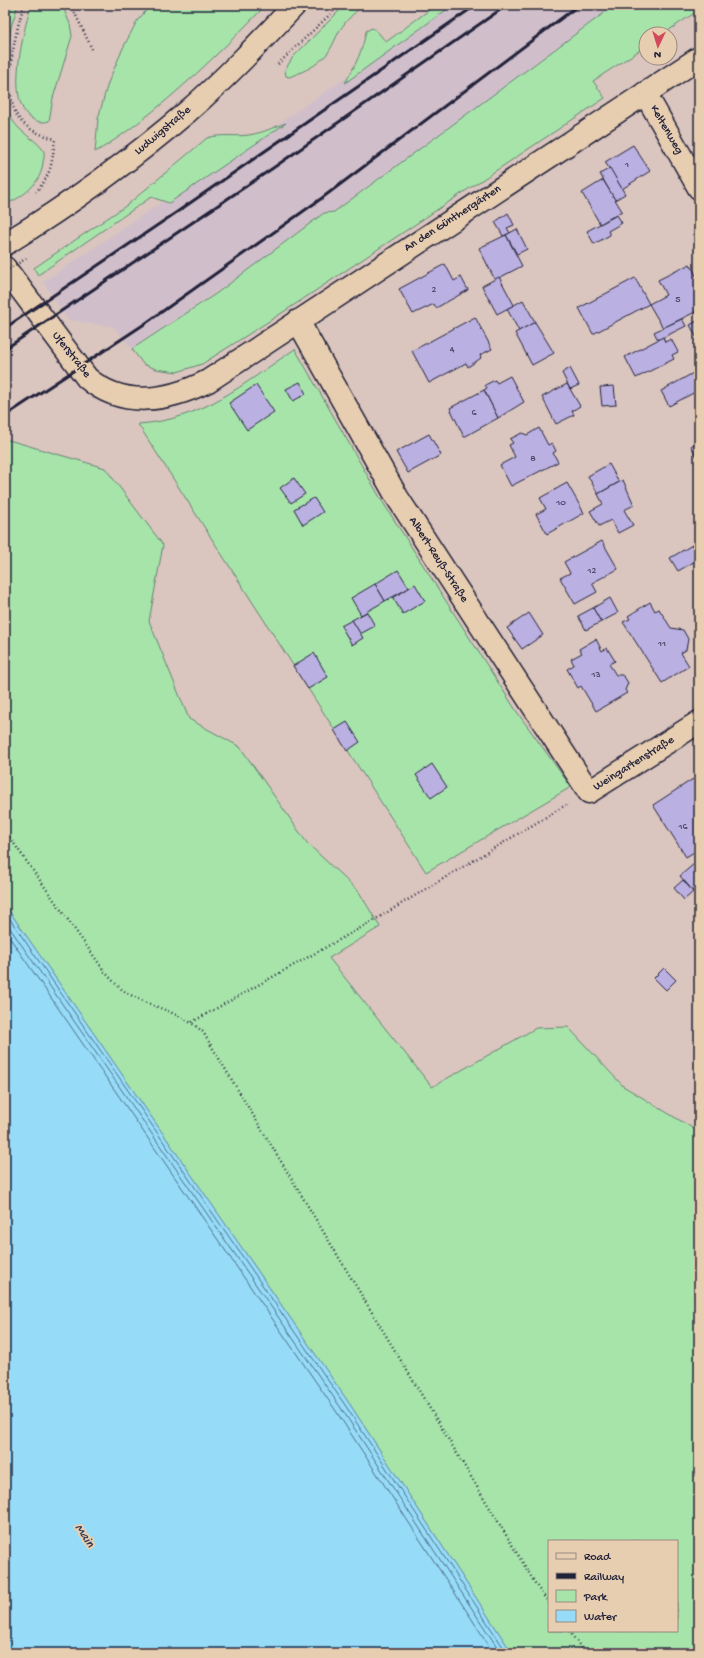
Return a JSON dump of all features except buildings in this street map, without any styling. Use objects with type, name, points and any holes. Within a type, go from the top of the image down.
[{"type":"street","name":"Ludwigstraße","points":[[10,241],[111,173],[188,112],[244,59],[295,5]]},
{"type":"street","name":"An den Günthergärten","points":[[208,381],[699,58]]},
{"type":"street","name":"Keltenweg","points":[[645,93],[699,188]]},
{"type":"street","name":"Uferstraße","points":[[5,268],[87,378],[98,387],[115,394],[137,398],[160,398],[187,392],[208,381]]},
{"type":"street","name":"Albert-Reuß-Straße","points":[[298,321],[397,497],[589,792]]},
{"type":"street","name":"Weingartenstraße","points":[[589,792],[699,722]]},
{"type":"path","points":[[24,5],[14,42],[11,66],[10,92],[13,107],[20,120],[35,133],[55,139],[51,169],[45,181],[34,194]]},
{"type":"path","points":[[71,5],[92,48]]},
{"type":"path","points":[[277,64],[340,5]]},
{"type":"path","points":[[5,271],[27,258]]},
{"type":"path","points":[[192,1022],[371,922],[589,792]]},
{"type":"path","points":[[5,831],[105,972],[119,987],[131,995],[192,1022],[203,1032],[538,1588],[548,1602]]},
{"type":"path","points":[[570,1632],[585,1653]]},
{"type":"shaded area","points":[[451,5],[615,5],[334,212],[132,349],[114,327],[68,320],[43,282],[377,57]]},
{"type":"green space","points":[[5,5],[18,5],[11,27],[5,67]]},
{"type":"green space","points":[[31,5],[62,5],[70,24],[72,36],[53,98],[49,121],[44,122],[31,118],[23,109],[19,97],[18,81],[21,47]]},
{"type":"green space","points":[[151,5],[266,5],[182,87],[124,133],[95,152],[98,119],[108,83],[123,48],[137,21]]},
{"type":"green space","points":[[345,5],[364,5],[345,23],[330,49],[322,59],[315,65],[302,72],[289,77],[286,76],[285,70],[293,57]]},
{"type":"green space","points":[[436,5],[453,5],[345,83],[358,58],[366,31],[372,28],[376,30],[386,42]]},
{"type":"green space","points":[[615,5],[699,5],[699,10],[675,26],[638,26],[638,51],[593,81],[605,98],[288,309],[202,364],[177,372],[156,369],[143,364],[132,349],[217,293],[324,213],[334,212]]},
{"type":"green space","points":[[5,100],[13,121],[38,144],[43,150],[44,157],[42,170],[35,183],[19,198],[5,205]]},
{"type":"green space","points":[[286,123],[169,203],[151,197],[38,275],[34,268],[127,205],[207,138],[254,134]]},
{"type":"green space","points":[[295,349],[382,501],[517,712],[571,787],[426,872],[138,424],[183,416],[203,408],[240,387]]},
{"type":"green space","points":[[5,439],[105,468],[163,545],[149,621],[189,719],[240,747],[307,843],[359,892],[380,927],[329,958],[432,1087],[536,1028],[568,1027],[623,1086],[699,1132],[699,1653],[512,1653],[349,1403],[5,905]]},
{"type":"water","name":"Main","points":[[5,905],[349,1403],[512,1653],[5,1653]]},
{"type":"railway","points":[[5,328],[177,212],[476,5]]},
{"type":"railway","points":[[5,349],[273,168],[507,5]]},
{"type":"railway","points":[[5,416],[146,323],[322,198],[579,5]]}]
